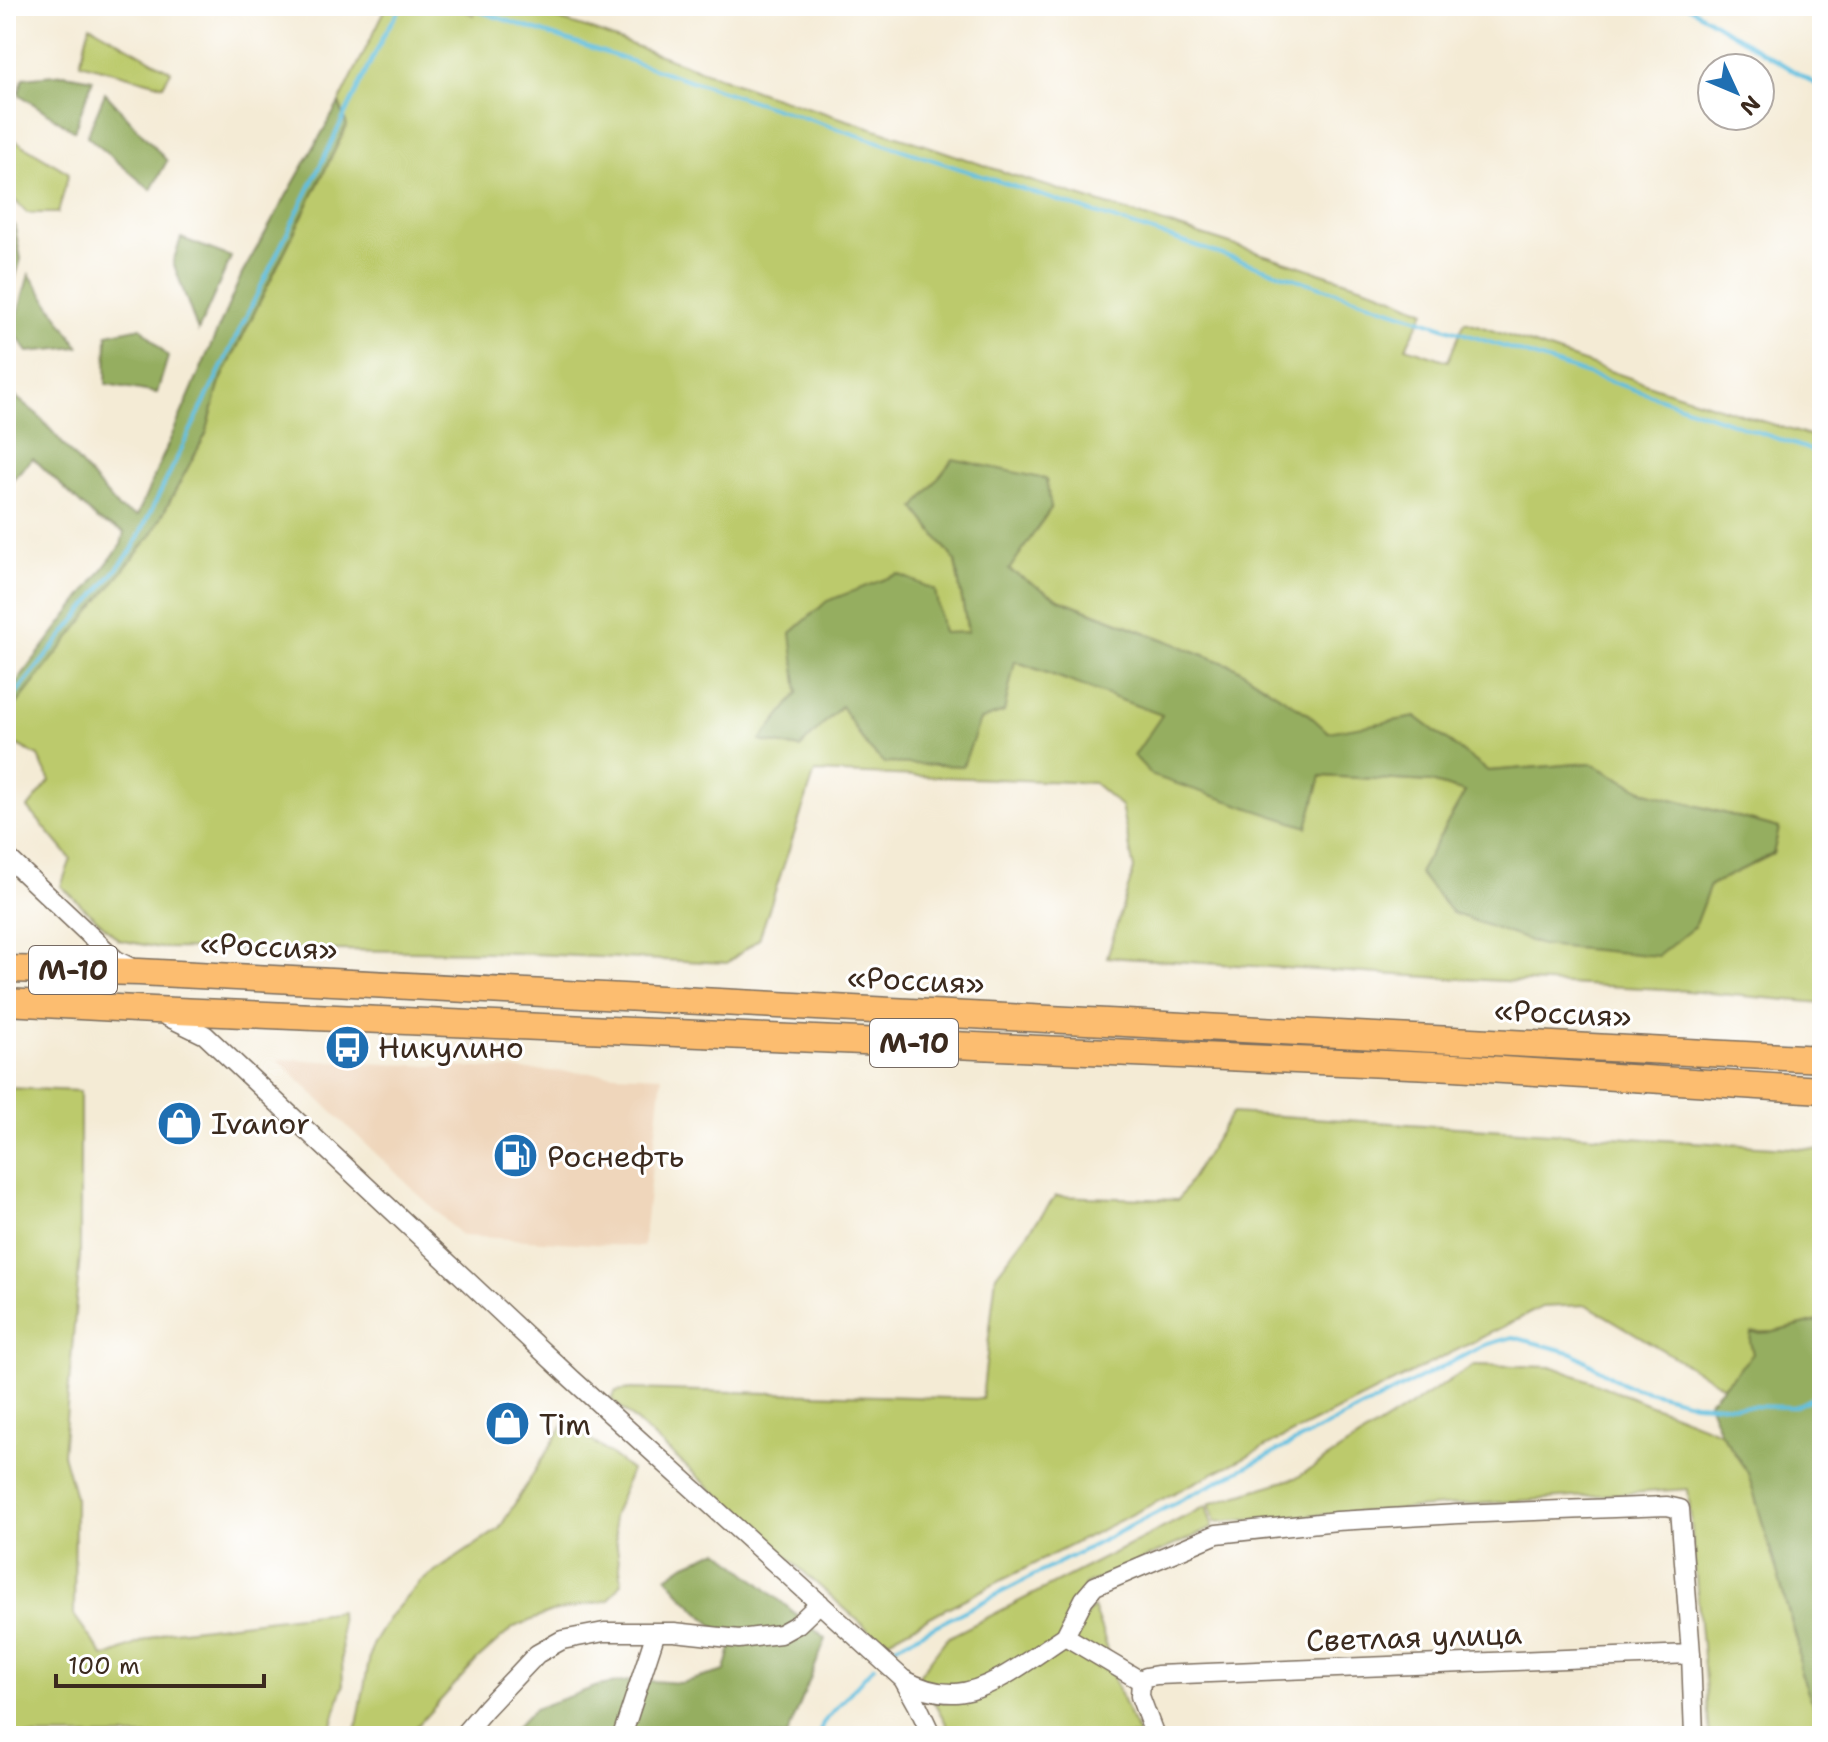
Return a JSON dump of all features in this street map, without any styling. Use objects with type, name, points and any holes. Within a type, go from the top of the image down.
[{"type":"highway","name":"«Россия»","points":[[6,969],[139,972],[1822,1059]]},
{"type":"highway","name":"«Россия»","points":[[6,1002],[1454,1067],[1822,1090]]},
{"type":"street","points":[[6,856],[116,960],[139,972]]},
{"type":"street","points":[[154,1010],[205,1035],[572,1379],[903,1679],[923,1689],[956,1693],[982,1687],[1065,1636],[1084,1599],[1095,1586],[1217,1534],[1337,1521],[1667,1506],[1680,1509],[1694,1736]]},
{"type":"street","points":[[462,1736],[537,1654],[562,1640],[604,1632],[674,1632],[739,1639],[780,1634],[798,1624],[820,1603]]},
{"type":"street","points":[[622,1736],[656,1632]]},
{"type":"street","points":[[1065,1636],[1141,1681],[1140,1696],[1155,1736]]},
{"type":"street","name":"Светлая улица","points":[[1141,1681],[1157,1675],[1691,1654]]},
{"type":"street","points":[[903,1679],[932,1736]]},
{"type":"shaded area","name":"Роснефть","points":[[277,1059],[662,1076],[643,1247],[462,1236]]},
{"type":"green space","points":[[387,6],[456,6],[474,15],[476,6],[515,6],[589,29],[763,93],[1382,292],[1425,311],[1406,347],[1448,361],[1465,321],[1822,440],[1822,1003],[1664,989],[1107,957],[1134,869],[1121,806],[1094,783],[815,772],[759,939],[727,963],[490,952],[160,948],[119,940],[61,886],[71,859],[28,808],[50,781],[38,756],[14,743],[6,751],[6,717],[152,534],[206,434],[220,382],[347,126],[339,103]],"holes":[[[915,508],[1051,508],[1008,570],[1061,600],[1235,667],[1308,714],[1328,733],[1416,717],[1488,771],[1590,763],[1646,792],[1779,828],[1773,854],[1710,885],[1694,927],[1465,792],[1431,782],[1321,776],[1307,826],[1163,715],[1014,661],[1004,712],[980,720],[866,745],[841,705],[800,748],[761,741],[798,693],[943,633],[968,633],[955,561]]]},
{"type":"green space","points":[[90,25],[171,71],[163,85],[80,63]]},
{"type":"green space","points":[[65,74],[93,79],[74,131],[19,94],[23,78]]},
{"type":"green space","points":[[105,93],[167,161],[151,190],[87,136]]},
{"type":"green space","points":[[339,103],[347,125],[220,382],[206,434],[152,534],[13,709],[6,710],[6,696],[121,545],[124,532],[97,520],[33,458],[6,486],[6,389],[38,415],[119,509],[137,516],[242,274]]},
{"type":"green space","points":[[6,135],[69,173],[58,213],[27,213],[6,191]]},
{"type":"green space","points":[[14,224],[21,259],[6,308],[6,225]]},
{"type":"green space","points":[[181,238],[231,257],[198,331],[173,262]]},
{"type":"green space","points":[[29,274],[79,347],[28,352],[13,331]]},
{"type":"green space","points":[[141,327],[168,357],[157,393],[106,384],[107,334]]},
{"type":"green space","points":[[953,459],[1046,479],[1051,508],[1009,570],[1061,600],[1235,667],[1308,714],[1328,732],[1416,717],[1488,771],[1590,763],[1646,792],[1779,828],[1773,854],[1710,885],[1694,927],[1658,956],[1541,945],[1452,913],[1419,873],[1465,792],[1431,782],[1321,776],[1307,827],[1153,776],[1134,756],[1162,715],[1015,661],[1004,712],[980,720],[963,766],[884,763],[866,745],[841,706],[800,748],[760,741],[798,693],[791,633],[827,601],[898,574],[935,590],[943,633],[968,632],[955,561],[915,508]]},
{"type":"green space","points":[[6,1088],[80,1091],[80,1256],[63,1454],[75,1497],[74,1615],[104,1657],[166,1632],[340,1611],[343,1686],[329,1736],[6,1736]]},
{"type":"green space","points":[[1232,1113],[1822,1150],[1822,1320],[1774,1332],[1752,1333],[1750,1342],[1754,1354],[1723,1386],[1587,1305],[1542,1307],[883,1643],[611,1399],[616,1391],[632,1389],[982,1399],[996,1275],[1056,1196],[1178,1200]]},
{"type":"green space","points":[[1822,1320],[1822,1727],[1800,1671],[1798,1644],[1748,1473],[1720,1432],[1708,1402],[1753,1354],[1751,1333],[1774,1332]]},
{"type":"green space","points":[[1474,1365],[1554,1367],[1720,1432],[1748,1473],[1798,1644],[1800,1671],[1822,1727],[1822,1736],[1710,1736],[1688,1489],[1215,1522],[1209,1504],[1298,1477]]},
{"type":"green space","points":[[566,1421],[631,1470],[613,1517],[622,1583],[609,1600],[552,1612],[514,1627],[478,1659],[408,1736],[355,1736],[372,1645],[390,1616],[420,1582],[499,1529]]},
{"type":"green space","points":[[1206,1506],[1213,1528],[1085,1585],[1079,1625],[1093,1607],[1114,1681],[1139,1736],[953,1736],[919,1675],[947,1638]]},
{"type":"green space","points":[[719,1550],[826,1639],[787,1736],[508,1736],[534,1709],[598,1686],[636,1680],[681,1683],[725,1671],[732,1644],[667,1577],[686,1564]]},
{"type":"waterway","points":[[6,706],[132,550],[385,33],[402,6]]},
{"type":"waterway","points":[[1687,6],[1822,88]]},
{"type":"waterway","points":[[478,11],[1639,391],[1822,454]]},
{"type":"waterway","points":[[896,1646],[1485,1345],[1513,1337],[1573,1353],[1625,1385],[1694,1403],[1794,1407],[1822,1393]]},
{"type":"waterway","points":[[818,1736],[823,1723],[874,1666]]},
{"type":"place","name":"Никулино","points":[[347,1047]]},
{"type":"place","name":"Ivanor","points":[[180,1123]]},
{"type":"place","name":"Роснефть","points":[[516,1156]]},
{"type":"place","name":"Tim","points":[[508,1424]]}]
